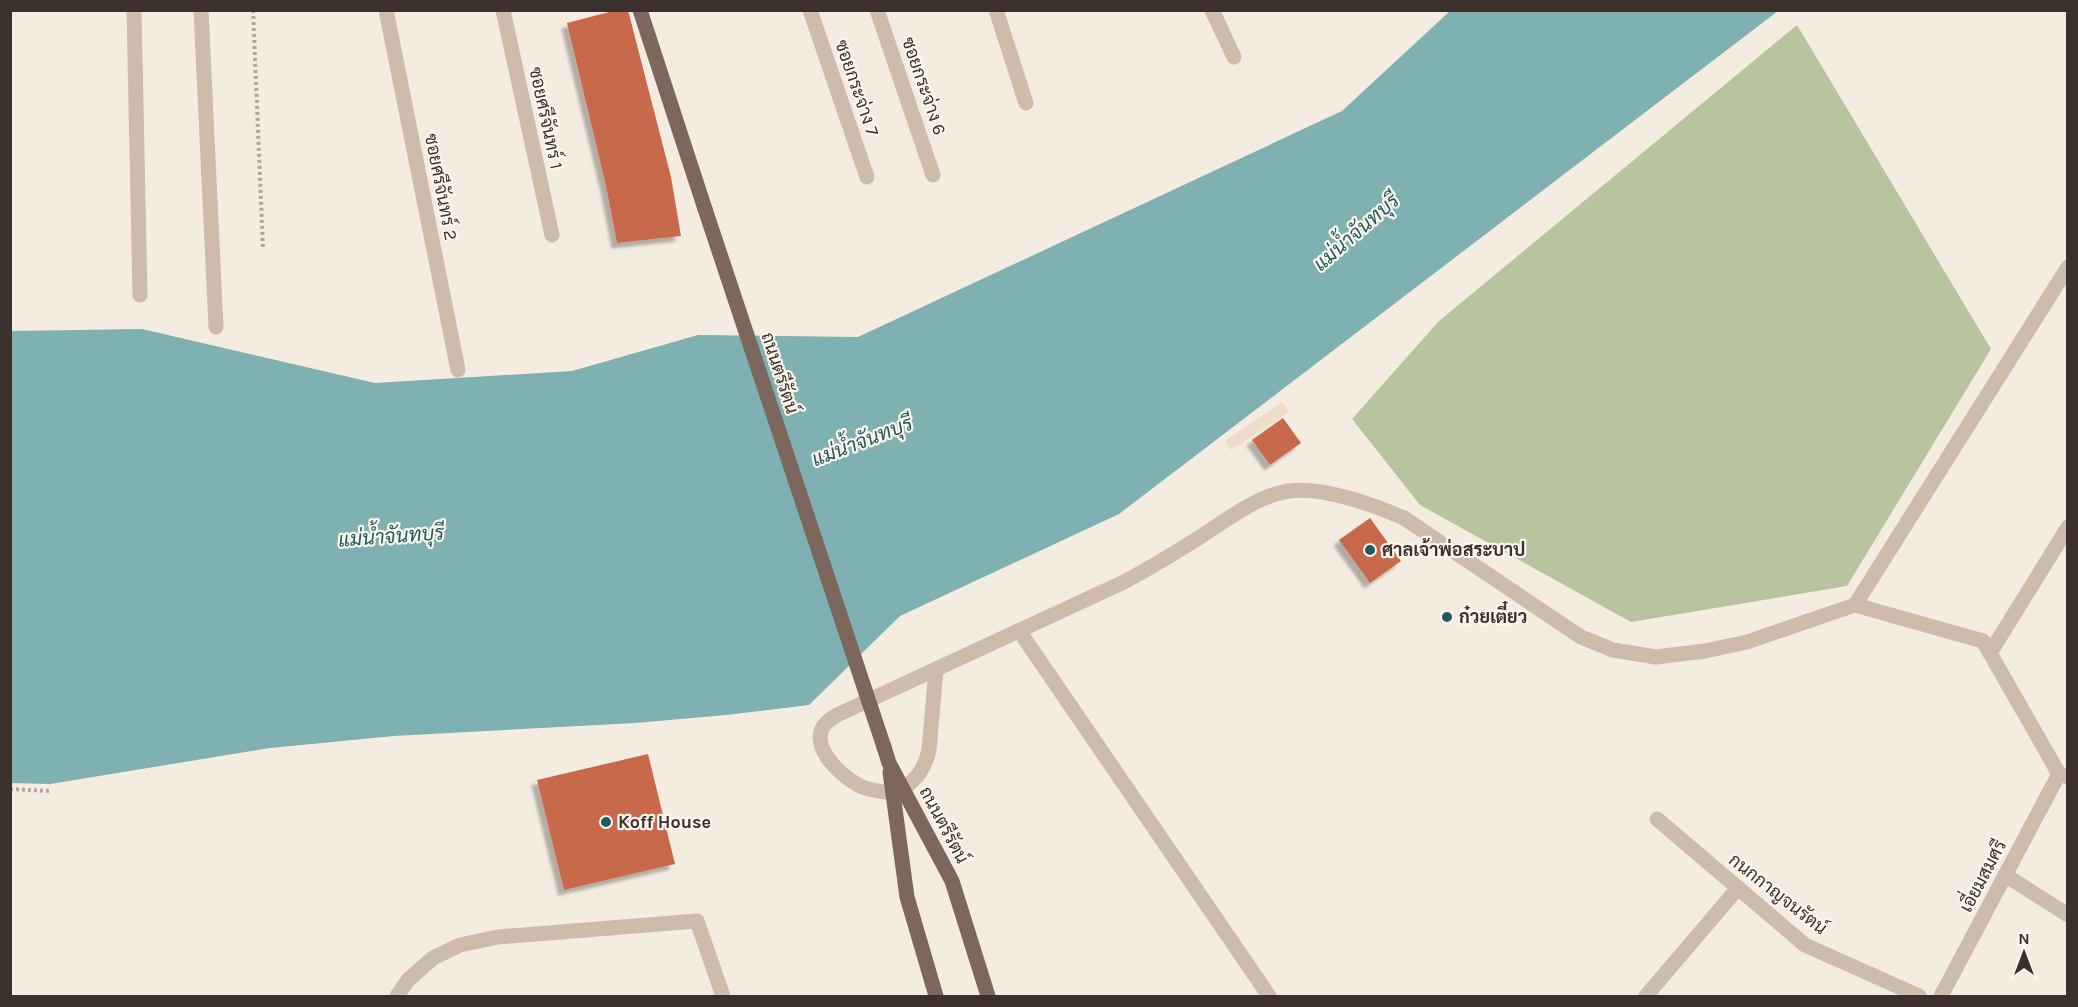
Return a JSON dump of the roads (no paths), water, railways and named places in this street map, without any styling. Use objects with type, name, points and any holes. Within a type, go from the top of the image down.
[{"type":"main road","name":"ถนนตรีรัตน์","points":[[640,10],[898,791],[907,897],[936,996]]},
{"type":"main road","name":"ถนนตรีรัตน์","points":[[898,791],[952,881],[988,996]]},
{"type":"street","points":[[134,10],[140,295]]},
{"type":"street","points":[[201,10],[216,327]]},
{"type":"street","name":"ซอยศรีจันทร์ 2","points":[[386,10],[458,370]]},
{"type":"street","name":"ซอยศรีจันทร์ 1","points":[[503,10],[552,235]]},
{"type":"street","name":"ซอยกระจ่าง 7","points":[[810,10],[867,177]]},
{"type":"street","name":"ซอยกระจ่าง 6","points":[[878,10],[933,175]]},
{"type":"street","points":[[996,10],[1026,103]]},
{"type":"street","points":[[1212,10],[1234,57]]},
{"type":"street","points":[[1855,605],[2067,267]]},
{"type":"street","points":[[936,670],[929,750],[920,774],[898,791],[865,788],[834,766],[822,747],[820,737],[828,721],[837,715],[1124,582],[1166,559],[1271,494],[1291,490],[1311,491],[1374,505],[1404,518],[1581,637],[1613,650],[1656,657],[1705,651],[1747,642],[1855,605],[1983,641],[2063,776]]},
{"type":"street","points":[[1990,653],[2067,527]]},
{"type":"street","points":[[1020,632],[1269,996]]},
{"type":"street","name":"เอี่ยมสมศรี","points":[[1941,996],[2005,875],[2063,776]]},
{"type":"street","name":"กนกกาญจนรัตน์","points":[[1657,819],[1805,945],[1918,996]]},
{"type":"street","points":[[2005,875],[2067,915]]},
{"type":"street","points":[[1646,996],[1738,888]]},
{"type":"street","points":[[396,996],[408,980],[433,958],[460,945],[498,937],[697,921],[723,996]]},
{"type":"water","name":"แม่น้ำจันทบุรี","points":[[1450,11],[1778,11],[1119,514],[900,616],[809,705],[635,723],[394,736],[270,748],[50,784],[11,783],[11,331],[142,329],[375,383],[572,371],[698,335],[858,337],[1342,111]]},
{"type":"place","name":"ศาลเจ้าพ่อสระบาป","points":[[1370,550]]},
{"type":"place","name":"ก๋วยเตี๋ยว","points":[[1447,617]]},
{"type":"place","name":"Koff House","points":[[606,822]]}]
